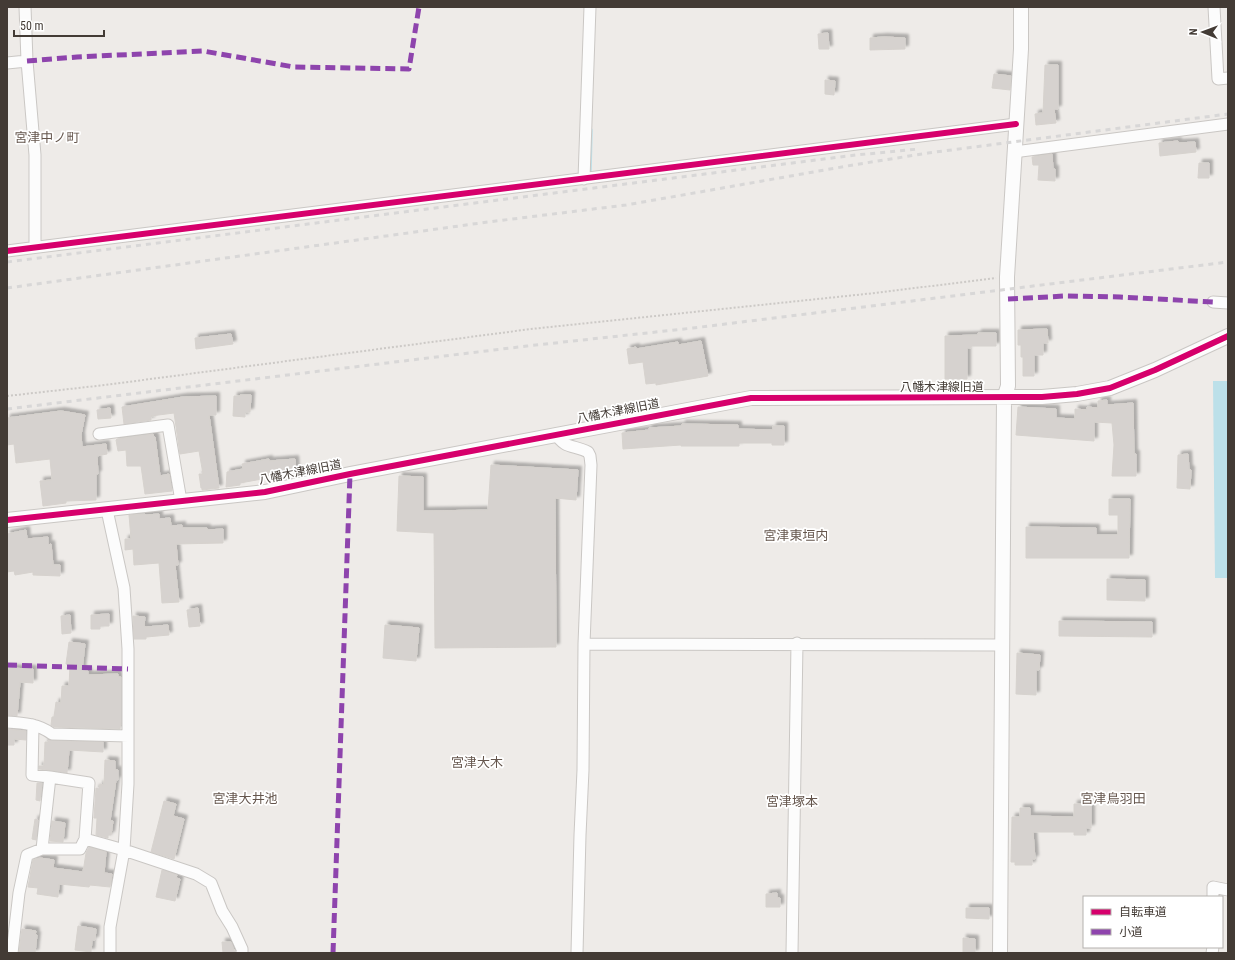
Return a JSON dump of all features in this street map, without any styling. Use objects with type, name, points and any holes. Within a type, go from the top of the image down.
[{"type":"street","points":[[25,7],[27,61],[35,155],[35,247]]},
{"type":"street","points":[[584,179],[590,7]]},
{"type":"street","points":[[1000,953],[1004,398],[1008,386],[1007,277],[1021,49],[1021,7]]},
{"type":"street","points":[[1214,7],[1218,79],[1228,78]]},
{"type":"street","points":[[7,63],[27,61]]},
{"type":"street","points":[[7,251],[1016,124]]},
{"type":"street","points":[[1014,152],[1228,124]]},
{"type":"street","points":[[1213,302],[1228,303]]},
{"type":"street","name":"八幡木津線旧道","points":[[7,520],[265,492],[556,434],[751,398],[1004,398],[1077,394],[1110,388],[1155,370],[1228,336]]},
{"type":"street","points":[[99,434],[168,425],[182,501]]},
{"type":"street","points":[[556,434],[559,441],[570,447],[588,452],[591,465],[584,644],[583,770],[577,953]]},
{"type":"street","points":[[107,510],[124,588],[128,649],[128,784],[124,850],[110,927],[110,953]]},
{"type":"street","points":[[584,644],[1003,645]]},
{"type":"street","points":[[792,953],[797,644]]},
{"type":"street","points":[[7,722],[33,725],[44,728],[52,734],[128,736]]},
{"type":"street","points":[[12,953],[27,855],[42,849],[80,849],[85,839],[89,783],[32,775],[33,725]]},
{"type":"street","points":[[42,849],[50,777]]},
{"type":"street","points":[[85,839],[124,850],[196,874],[211,883],[222,911],[232,927],[242,949],[242,953]]},
{"type":"street","points":[[1213,896],[1213,887],[1228,890]]},
{"type":"path","points":[[7,396],[105,385],[531,329],[875,293],[1007,277]]},
{"type":"water","points":[[1213,381],[1228,381],[1228,578],[1215,578]]},
{"type":"building","points":[[828,33],[829,49],[819,49],[818,34]]},
{"type":"building","points":[[870,38],[905,38],[905,49],[870,50]]},
{"type":"building","points":[[1045,65],[1058,65],[1058,109],[1054,109],[1056,123],[1036,125],[1035,114],[1043,113]]},
{"type":"building","points":[[994,74],[1011,76],[1010,90],[992,88]]},
{"type":"building","points":[[825,80],[835,81],[834,95],[825,94]]},
{"type":"building","points":[[1178,141],[1178,143],[1195,142],[1196,152],[1160,156],[1159,143]]},
{"type":"building","points":[[1052,154],[1053,169],[1055,169],[1055,181],[1038,180],[1039,165],[1033,165],[1032,157]]},
{"type":"building","points":[[1199,163],[1209,163],[1209,178],[1198,178]]},
{"type":"building","points":[[1047,329],[1048,343],[1043,343],[1043,355],[1034,355],[1034,376],[1023,376],[1023,357],[1021,357],[1021,345],[1018,345],[1018,330]]},
{"type":"building","points":[[978,333],[996,333],[996,346],[971,346],[971,348],[967,348],[967,379],[945,379],[945,336],[978,335]]},
{"type":"building","points":[[231,334],[233,344],[196,349],[195,338]]},
{"type":"building","points":[[701,341],[708,376],[656,385],[656,383],[646,384],[643,362],[629,364],[627,349],[636,347],[636,349],[678,342],[678,345]]},
{"type":"building","points":[[251,395],[250,412],[245,412],[245,417],[233,416],[234,396]]},
{"type":"building","points":[[216,396],[216,415],[209,415],[219,488],[202,490],[199,474],[203,474],[199,451],[180,454],[174,413],[151,416],[151,420],[124,424],[122,407],[183,397]]},
{"type":"building","points":[[1107,400],[1107,405],[1133,403],[1136,476],[1112,476],[1114,445],[1112,423],[1094,422],[1094,441],[1016,435],[1018,407],[1056,409],[1056,418],[1075,419],[1075,409],[1087,410],[1087,407],[1098,408],[1098,401]]},
{"type":"building","points":[[110,408],[111,418],[98,419],[97,410]]},
{"type":"building","points":[[61,411],[85,415],[81,435],[82,447],[106,444],[107,454],[97,456],[98,474],[96,474],[96,500],[66,501],[66,503],[43,506],[40,481],[52,480],[50,459],[16,463],[14,444],[7,445],[7,418]]},
{"type":"building","points":[[682,424],[738,425],[738,429],[773,430],[773,426],[784,426],[784,445],[772,445],[772,443],[739,443],[739,446],[681,445],[623,449],[622,433],[649,430],[649,428],[682,426]]},
{"type":"building","points":[[153,434],[155,437],[160,476],[169,474],[172,491],[145,494],[141,466],[127,466],[126,450],[118,451],[116,440]]},
{"type":"building","points":[[1188,454],[1189,469],[1191,470],[1190,489],[1177,488],[1178,455]]},
{"type":"building","points":[[269,459],[269,461],[295,459],[296,470],[262,477],[262,479],[240,483],[240,485],[226,487],[227,472],[243,469],[242,464]]},
{"type":"building","points":[[491,465],[578,470],[576,500],[555,498],[556,647],[435,648],[434,533],[397,531],[399,476],[423,477],[423,511],[488,510]]},
{"type":"building","points":[[1109,499],[1130,499],[1129,558],[1026,558],[1026,527],[1096,528],[1096,535],[1118,535],[1118,515],[1109,515]]},
{"type":"building","points":[[159,514],[159,519],[170,518],[171,526],[182,525],[182,528],[207,528],[207,530],[223,529],[223,543],[176,544],[178,565],[175,565],[179,602],[162,603],[159,563],[134,565],[133,549],[125,550],[125,539],[131,539],[129,515]]},
{"type":"building","points":[[26,530],[27,539],[48,537],[48,545],[51,544],[53,565],[60,565],[60,576],[33,575],[33,572],[15,575],[14,571],[7,572],[7,534]]},
{"type":"building","points":[[1107,579],[1145,580],[1145,601],[1107,600]]},
{"type":"building","points":[[198,608],[200,626],[189,627],[187,610]]},
{"type":"building","points":[[109,614],[109,626],[100,626],[100,629],[91,629],[91,615]]},
{"type":"building","points":[[70,615],[71,633],[62,634],[61,616]]},
{"type":"building","points":[[133,616],[145,617],[144,626],[146,627],[168,625],[169,635],[146,637],[146,639],[134,639]]},
{"type":"building","points":[[1059,621],[1152,622],[1152,637],[1059,636]]},
{"type":"building","points":[[385,625],[419,628],[416,661],[383,658]]},
{"type":"building","points":[[69,642],[85,644],[82,670],[88,671],[88,675],[118,674],[118,677],[121,677],[120,729],[54,727],[51,725],[52,717],[54,717],[56,702],[61,703],[62,686],[69,686],[70,665],[66,664]]},
{"type":"building","points":[[1017,653],[1040,655],[1039,670],[1036,670],[1036,695],[1016,694]]},
{"type":"building","points":[[7,668],[33,669],[33,683],[20,682],[17,716],[7,715]]},
{"type":"building","points":[[7,729],[26,731],[26,740],[14,739],[14,745],[7,745]]},
{"type":"building","points":[[49,740],[103,742],[103,752],[69,750],[67,773],[39,769],[39,766],[44,766],[45,742],[48,742]]},
{"type":"building","points":[[105,760],[115,761],[115,770],[118,770],[118,780],[116,780],[110,821],[113,821],[111,835],[108,835],[108,838],[96,835],[97,818],[94,818],[96,788],[99,789],[100,784],[104,785]]},
{"type":"building","points":[[37,783],[42,783],[40,801],[36,800]]},
{"type":"building","points":[[164,801],[176,804],[173,816],[184,819],[174,859],[151,852]]},
{"type":"building","points":[[1074,804],[1091,804],[1091,828],[1086,828],[1086,835],[1074,835],[1074,832],[1033,832],[1035,859],[1032,859],[1032,865],[1015,865],[1015,862],[1011,862],[1012,817],[1020,817],[1020,808],[1030,808],[1030,816],[1074,817]]},
{"type":"building","points":[[35,819],[38,820],[36,840],[32,839]]},
{"type":"building","points":[[52,821],[65,823],[63,842],[50,841]]},
{"type":"building","points":[[89,847],[106,852],[104,873],[112,874],[110,887],[90,885],[89,887],[59,884],[58,897],[37,894],[38,888],[28,887],[33,860],[40,858],[54,860],[53,868],[83,872],[86,853]]},
{"type":"building","points":[[162,870],[177,875],[176,878],[180,879],[175,901],[156,897]]},
{"type":"building","points":[[777,893],[777,898],[780,898],[780,907],[766,907],[766,894]]},
{"type":"building","points":[[966,908],[989,908],[989,919],[966,918]]},
{"type":"building","points":[[78,926],[96,929],[95,940],[92,940],[91,952],[75,950]]},
{"type":"building","points":[[22,929],[36,931],[35,953],[19,952]]},
{"type":"building","points":[[963,938],[975,939],[975,953],[963,953]]},
{"type":"building","points":[[222,942],[231,942],[235,953],[223,953]]},
{"type":"waterway","points":[[590,171],[591,130]]},
{"type":"railway","points":[[7,288],[488,222],[626,205],[928,153],[1228,114]]},
{"type":"railway","points":[[7,262],[856,155],[919,149]]},
{"type":"railway","points":[[7,409],[527,346],[693,328],[1228,262]]},
{"type":"marked path","points":[[27,61],[203,51],[294,67],[409,69],[419,7]]},
{"type":"marked path","points":[[1008,299],[1065,296],[1120,297],[1213,302]]},
{"type":"marked path","points":[[333,953],[350,474]]},
{"type":"marked path","points":[[7,665],[128,669]]},
{"type":"cycle path","points":[[7,251],[1016,124]]},
{"type":"cycle path","points":[[7,520],[265,492],[350,474],[751,398],[1042,397],[1077,394],[1110,388],[1155,370],[1228,336]]},
{"type":"district","name":"宮津中ノ町","points":[[47,137]]},
{"type":"district","name":"宮津東垣内","points":[[796,535]]},
{"type":"district","name":"宮津大木","points":[[477,762]]},
{"type":"district","name":"宮津大井池","points":[[245,798]]},
{"type":"district","name":"宮津鳥羽田","points":[[1113,798]]},
{"type":"district","name":"宮津塚本","points":[[792,801]]}]
